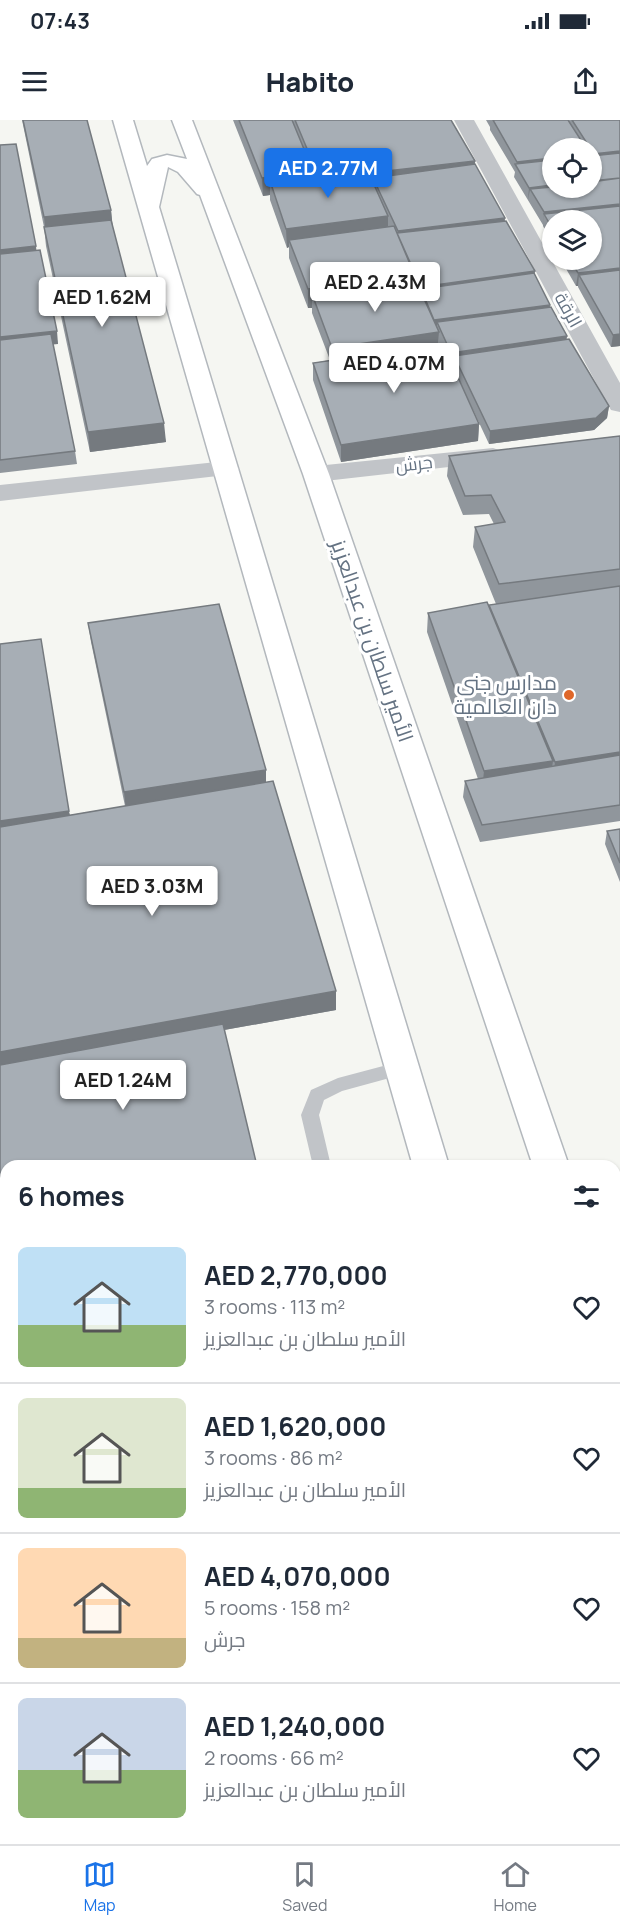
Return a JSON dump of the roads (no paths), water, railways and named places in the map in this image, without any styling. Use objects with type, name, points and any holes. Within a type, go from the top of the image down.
[{"type":"street","points":[[124,123],[153,147],[173,144],[180,120]]},
{"type":"street","name":"الأمير سلطان بن عبدالعزيز","points":[[180,120],[212,198],[316,474],[549,1160]]},
{"type":"street","name":"الرقة","points":[[464,120],[620,405]]},
{"type":"street","points":[[124,123],[429,1160]]},
{"type":"street","points":[[150,210],[155,172],[159,163],[166,160],[175,160],[183,164],[212,198]]},
{"type":"street","name":"جرش","points":[[316,474],[515,454]]},
{"type":"street","points":[[0,493],[226,469]]},
{"type":"lane","points":[[321,1160],[310,1115],[317,1095],[338,1085],[402,1068]]},
{"type":"place","name":"مدارس جنى دان العالمية","points":[[569,695]]}]
